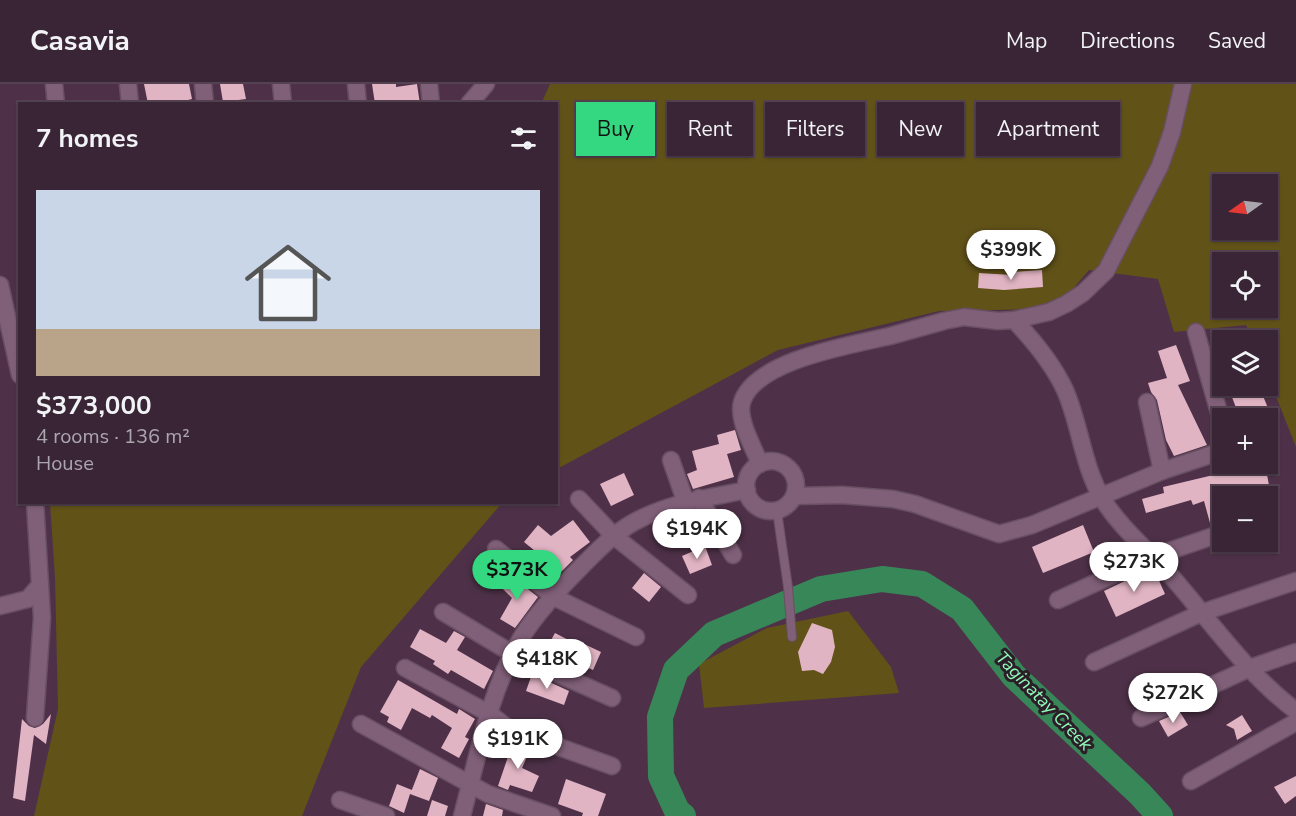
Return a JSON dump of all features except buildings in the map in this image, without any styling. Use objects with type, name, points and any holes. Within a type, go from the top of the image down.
[{"type":"street","points":[[54,84],[56,102]]},
{"type":"street","points":[[128,84],[130,102]]},
{"type":"street","points":[[203,84],[205,102]]},
{"type":"street","points":[[281,84],[284,102]]},
{"type":"street","points":[[356,84],[358,102]]},
{"type":"street","points":[[429,84],[431,102]]},
{"type":"street","points":[[471,102],[486,84]]},
{"type":"street","points":[[760,464],[744,422],[742,402],[751,387],[774,371],[811,354],[954,319],[964,317],[998,321],[1014,320],[1049,312],[1083,292],[1106,271],[1160,166],[1172,132],[1183,84]]},
{"type":"street","points":[[0,285],[18,366]]},
{"type":"street","points":[[1014,320],[1038,347],[1065,391],[1101,497],[1116,518],[1201,613],[1221,639],[1296,711]]},
{"type":"street","points":[[1196,332],[1218,408]]},
{"type":"street","points":[[1147,402],[1162,471]]},
{"type":"street","points":[[794,496],[842,495],[893,498],[999,534],[1032,525],[1162,471],[1212,454]]},
{"type":"street","points":[[671,460],[693,501],[733,555]]},
{"type":"street","points":[[773,461],[790,470],[796,481],[794,496],[784,508],[777,511],[766,511],[757,507],[750,500],[747,490],[749,475],[760,464],[773,461]]},
{"type":"street","points":[[462,816],[490,714],[513,654],[536,618],[554,597],[575,573],[614,536],[644,517],[693,501],[747,490]]},
{"type":"street","points":[[579,499],[614,536],[688,595]]},
{"type":"street","points":[[35,504],[42,618],[35,718]]},
{"type":"street","points":[[1058,600],[1152,557],[1212,536]]},
{"type":"street","points":[[496,549],[554,597],[636,637]]},
{"type":"street","points":[[1094,662],[1201,613],[1296,581]]},
{"type":"street","points":[[0,606],[28,599],[40,585]]},
{"type":"street","points":[[443,612],[513,654],[612,698]]},
{"type":"street","points":[[1141,718],[1250,668],[1296,652]]},
{"type":"street","points":[[405,668],[490,714],[508,729],[612,766]]},
{"type":"street","points":[[1191,781],[1296,722]]},
{"type":"street","points":[[361,724],[488,794],[552,816]]},
{"type":"street","points":[[340,800],[386,816]]},
{"type":"lane","points":[[777,511],[789,587],[792,637]]},
{"type":"shaded area","points":[[550,84],[1296,84],[1296,447],[1276,396],[1278,396],[1278,330],[1248,330],[1246,325],[1174,332],[1158,279],[1089,270],[1065,298],[1037,309],[939,311],[778,350],[558,468],[558,102],[542,102]]},
{"type":"shaded area","points":[[50,504],[501,504],[361,667],[302,816],[34,816],[58,709],[55,577]]},
{"type":"shaded area","points":[[848,611],[891,667],[899,693],[704,708],[699,664],[767,628]]},
{"type":"waterway","name":"Taginatay Creek","points":[[683,816],[677,811],[661,776],[660,717],[676,670],[714,634],[821,589],[882,579],[922,584],[962,609],[1014,676],[1140,794],[1160,816]]}]
